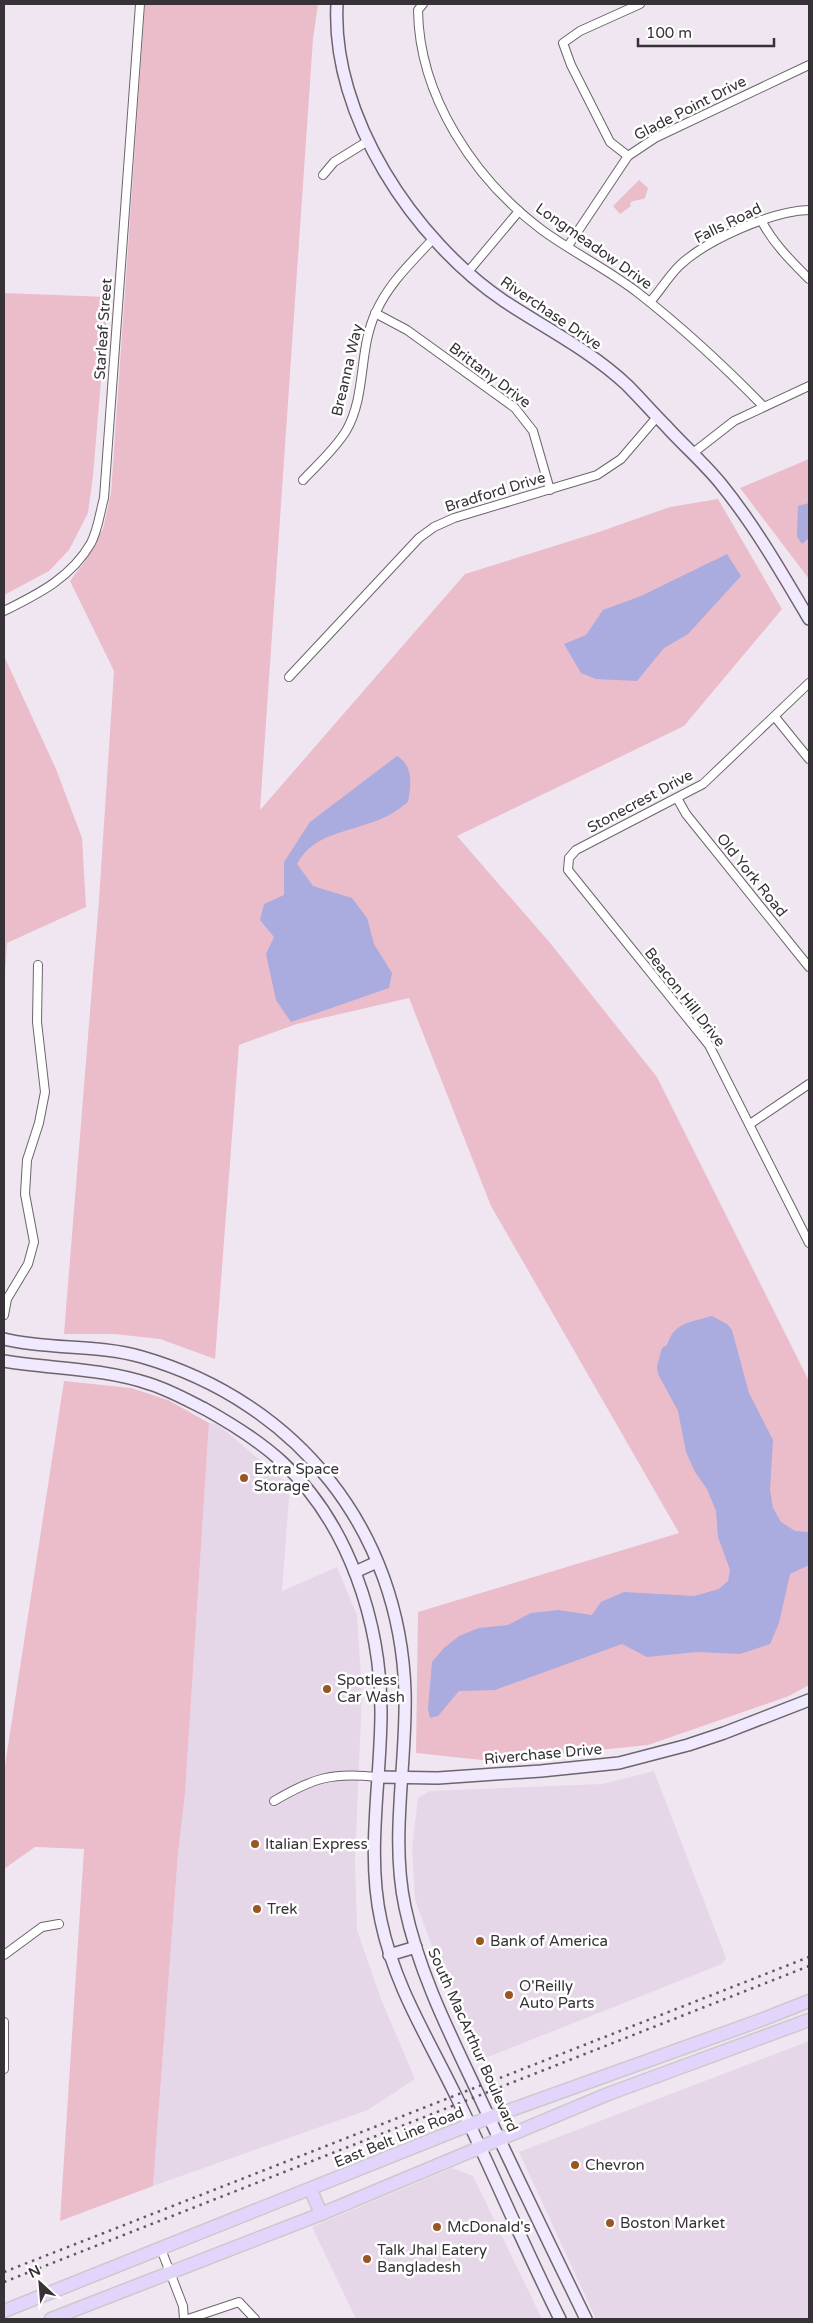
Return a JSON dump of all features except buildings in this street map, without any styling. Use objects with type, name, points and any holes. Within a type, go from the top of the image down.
[{"type":"main road","name":"Riverchase Drive","points":[[337,4],[339,46],[350,92],[368,141],[395,191],[432,240],[467,273],[504,301],[593,358],[626,384],[721,484],[760,538],[809,619]]},
{"type":"main road","name":"South MacArthur Boulevard","points":[[4,1339],[46,1345],[104,1349],[172,1367],[238,1399],[312,1458],[345,1500],[377,1562],[391,1603],[403,1653],[405,1695],[400,1876],[404,1906],[416,1947],[444,2019],[586,2319]]},
{"type":"main road","points":[[4,1361],[88,1370],[148,1383],[173,1392],[231,1423],[282,1462],[301,1481],[333,1527],[355,1572],[370,1618],[379,1666],[381,1713],[374,1873],[380,1917],[389,1955],[404,1996],[470,2125],[520,2240],[560,2319]]},
{"type":"main road","points":[[355,1572],[377,1562]]},
{"type":"main road","name":"Riverchase Drive","points":[[378,1777],[438,1778],[541,1771],[618,1763],[697,1742],[774,1715],[809,1700]]},
{"type":"main road","points":[[389,1955],[416,1947]]},
{"type":"main road","name":"East Belt Line Road","points":[[4,2310],[311,2190],[470,2125],[809,2001]]},
{"type":"main road","points":[[761,2020],[769,2037]]},
{"type":"main road","points":[[51,2319],[321,2214],[479,2146],[608,2094],[724,2051],[769,2037],[809,2020]]},
{"type":"main road","points":[[311,2190],[321,2214]]},
{"type":"street","name":"Starleaf Street","points":[[4,611],[43,591],[72,569],[91,542],[104,498],[140,4]]},
{"type":"street","name":"Longmeadow Drive","points":[[423,4],[418,10],[418,36],[437,98],[465,150],[502,196],[542,230],[650,302],[690,335],[763,406]]},
{"type":"street","points":[[628,156],[610,142],[571,65],[563,43],[580,31],[640,4]]},
{"type":"street","name":"Glade Point Drive","points":[[568,246],[628,156],[656,138],[809,65]]},
{"type":"street","points":[[323,175],[334,162],[368,141]]},
{"type":"street","name":"Falls Road","points":[[650,302],[680,266],[708,245],[761,220],[795,210],[809,210]]},
{"type":"street","points":[[467,273],[520,211]]},
{"type":"street","points":[[761,220],[780,250],[809,278]]},
{"type":"street","name":"Breanna Way","points":[[302,480],[346,431],[359,388],[363,360],[375,313],[392,282],[432,240]]},
{"type":"street","name":"Brittany Drive","points":[[375,313],[407,330],[515,408],[533,431],[550,490]]},
{"type":"street","points":[[693,453],[734,421],[809,386]]},
{"type":"street","name":"Bradford Drive","points":[[289,678],[419,538],[434,527],[454,518],[597,475],[610,468],[634,446],[657,417]]},
{"type":"street","name":"Stonecrest Drive","points":[[569,858],[576,850],[703,784],[809,683]]},
{"type":"street","points":[[775,717],[809,759]]},
{"type":"street","name":"Old York Road","points":[[677,798],[686,814],[809,967]]},
{"type":"street","name":"Beacon Hill Drive","points":[[569,858],[568,870],[709,1045],[809,1241]]},
{"type":"street","points":[[4,1315],[7,1299],[28,1264],[34,1242],[25,1194],[27,1160],[45,1092],[37,1022],[38,965]]},
{"type":"street","points":[[750,1124],[809,1084]]},
{"type":"street","name":"Riverchase Drive","points":[[274,1801],[304,1785],[334,1775],[348,1774],[378,1777]]},
{"type":"street","points":[[4,1955],[42,1927],[59,1924]]},
{"type":"street","points":[[4,2022],[4,2069]]},
{"type":"street","points":[[161,2249],[183,2306],[184,2319]]},
{"type":"street","points":[[188,2319],[239,2302],[255,2319]]},
{"type":"shaded area","points":[[145,4],[318,4],[313,39],[260,810],[465,574],[599,532],[670,507],[718,499],[782,609],[684,726],[457,836],[551,944],[657,1077],[809,1381],[809,1685],[789,1696],[648,1745],[491,1761],[416,1753],[418,1612],[679,1533],[491,1206],[409,998],[297,1024],[239,1045],[215,1359],[160,1339],[114,1334],[64,1334],[99,900],[114,671],[70,581],[85,561],[103,529],[111,493]]},
{"type":"shaded area","points":[[639,180],[648,188],[645,198],[630,203],[631,206],[620,214],[613,206]]},
{"type":"shaded area","points":[[4,293],[108,297],[93,476],[88,513],[69,550],[49,571],[4,595]]},
{"type":"shaded area","points":[[809,459],[809,579],[740,488]]},
{"type":"shaded area","points":[[4,656],[56,769],[82,838],[86,907],[7,943],[4,988]]},
{"type":"shaded area","points":[[64,1381],[131,1388],[168,1400],[209,1423],[185,1794],[178,1854],[153,2186],[60,2221],[84,1849],[35,1847],[4,1869],[4,1772]]},
{"type":"shaded area","points":[[209,1423],[217,1424],[290,1485],[282,1591],[337,1567],[357,1615],[362,1694],[355,1859],[357,1930],[381,1999],[415,2079],[368,2110],[153,2186],[178,1854],[185,1794]]},
{"type":"shaded area","points":[[654,1771],[726,1958],[722,1964],[483,2059],[438,1963],[415,1900],[412,1849],[418,1798],[430,1791],[602,1784]]},
{"type":"shaded area","points":[[809,2041],[809,2318],[596,2319],[519,2152]]},
{"type":"shaded area","points":[[452,2168],[473,2176],[542,2319],[356,2319],[312,2227]]},
{"type":"water","points":[[809,503],[809,538],[802,544],[797,537],[798,506]]},
{"type":"water","points":[[727,554],[741,576],[688,634],[664,648],[637,681],[596,679],[581,673],[564,644],[586,635],[603,610],[641,596]]},
{"type":"water","points":[[397,756],[409,770],[410,789],[408,802],[388,816],[324,839],[304,853],[297,864],[313,886],[352,898],[367,918],[374,944],[392,973],[389,988],[291,1022],[276,1000],[266,954],[274,937],[260,920],[264,904],[284,895],[284,862],[310,822]]},
{"type":"water","points":[[712,1316],[727,1324],[732,1330],[749,1393],[773,1440],[770,1490],[773,1508],[781,1522],[795,1531],[809,1532],[809,1565],[790,1574],[779,1623],[770,1644],[740,1654],[697,1652],[647,1657],[622,1644],[495,1690],[459,1691],[438,1716],[430,1718],[428,1709],[432,1662],[444,1648],[459,1636],[479,1628],[508,1625],[531,1613],[558,1610],[592,1615],[601,1602],[624,1592],[694,1596],[719,1589],[728,1581],[730,1570],[718,1537],[716,1511],[707,1489],[695,1472],[686,1452],[678,1411],[658,1374],[657,1366],[662,1348],[667,1345],[670,1337],[679,1327]]},
{"type":"railway","points":[[4,2272],[809,1957]]},
{"type":"railway","points":[[4,2282],[809,1966]]},
{"type":"place","name":"Extra Space Storage","points":[[244,1478]]},
{"type":"place","name":"Spotless Car Wash","points":[[327,1689]]},
{"type":"place","name":"Italian Express","points":[[255,1844]]},
{"type":"place","name":"Trek","points":[[257,1909]]},
{"type":"place","name":"Bank of America","points":[[480,1941]]},
{"type":"place","name":"O'Reilly Auto Parts","points":[[509,1995]]},
{"type":"place","name":"Chevron","points":[[575,2165]]},
{"type":"place","name":"Boston Market","points":[[610,2223]]},
{"type":"place","name":"McDonald's","points":[[437,2227]]},
{"type":"place","name":"Talk Jhal Eatery Bangladesh","points":[[367,2259]]}]
